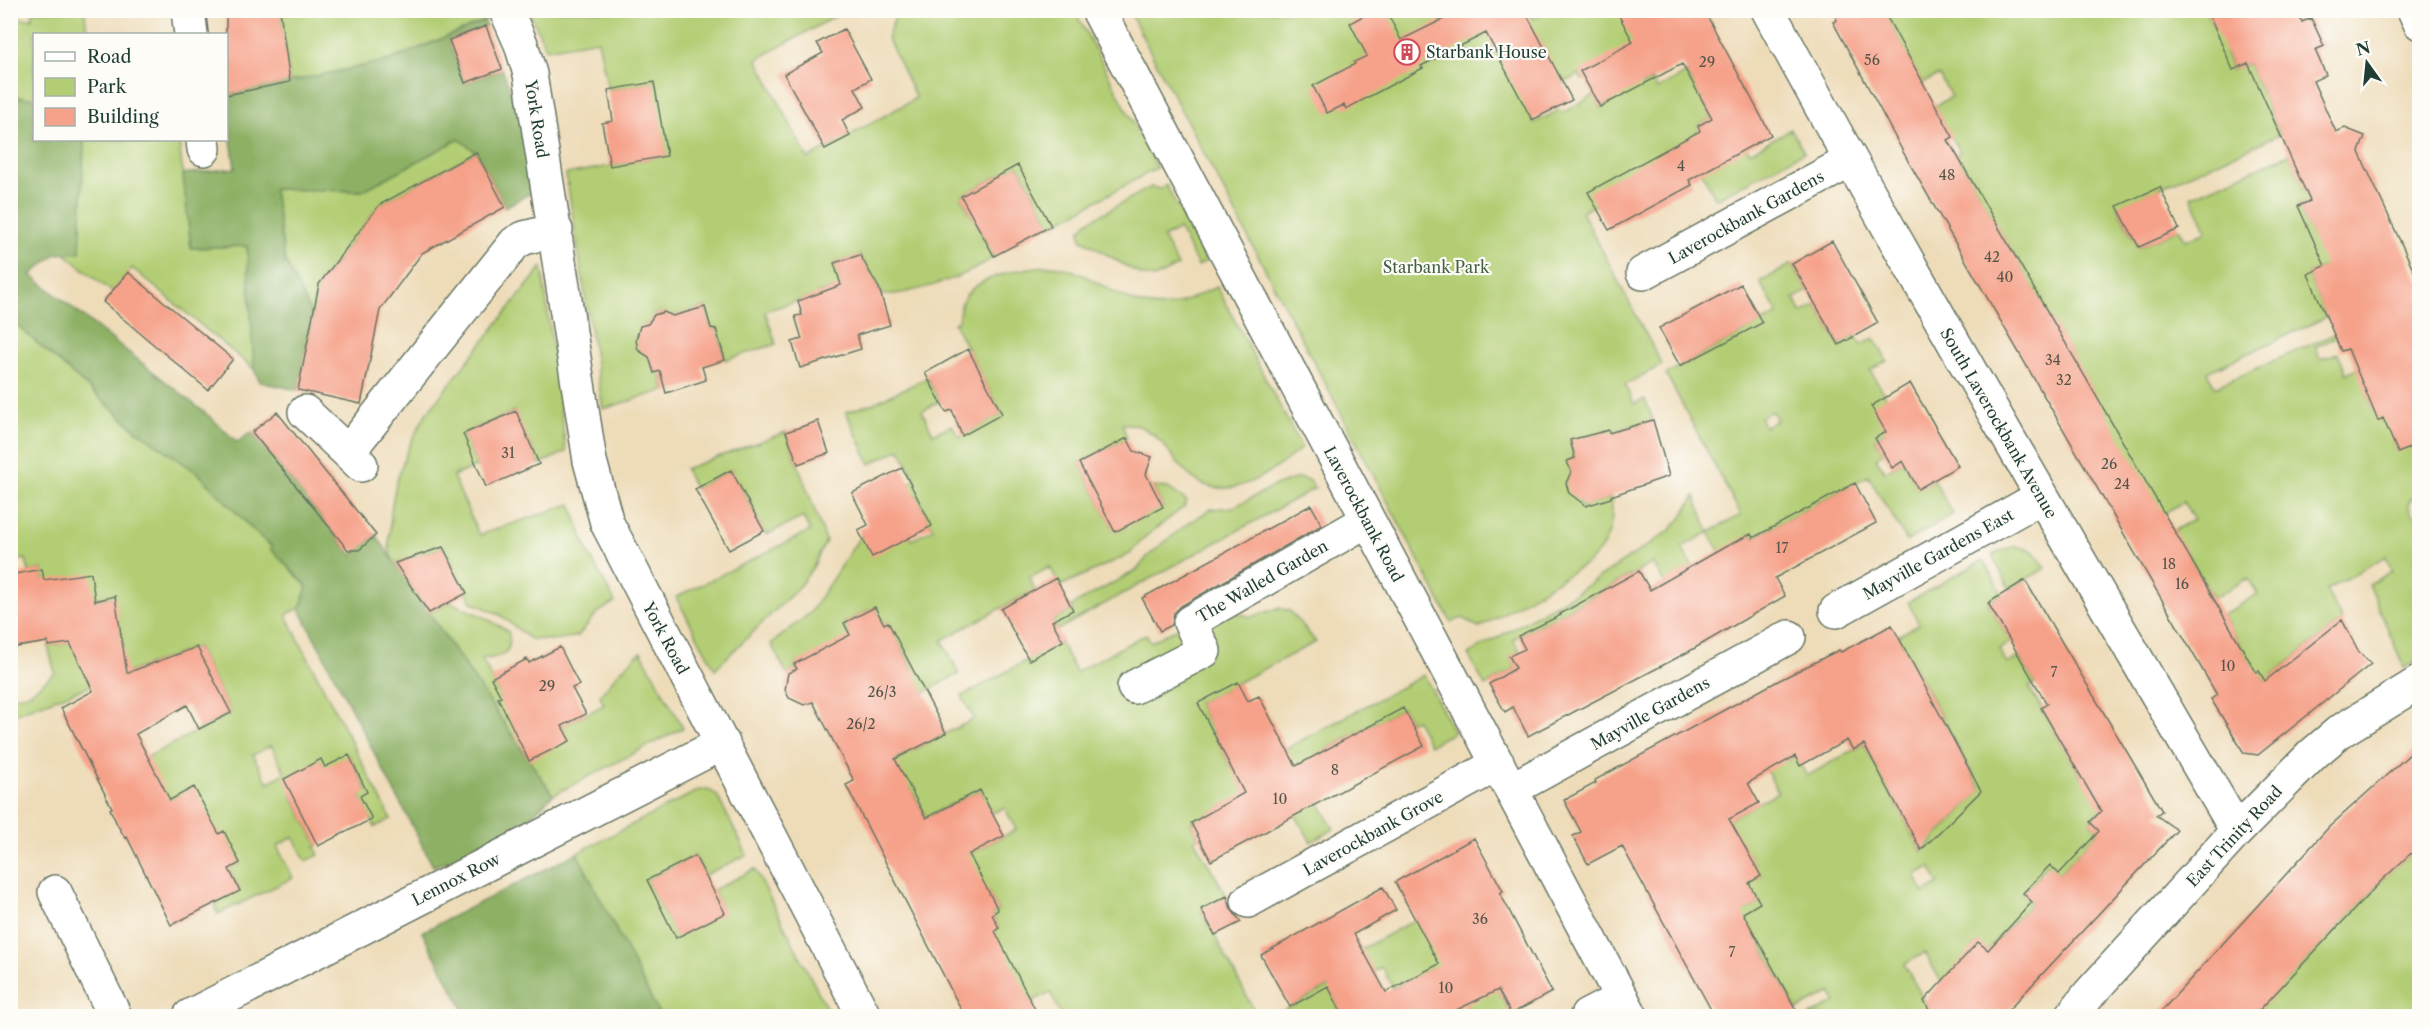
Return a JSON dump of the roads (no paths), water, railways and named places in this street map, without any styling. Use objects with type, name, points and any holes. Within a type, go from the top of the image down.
[{"type":"street","points":[[188,10],[191,33]]},
{"type":"street","name":"York Road","points":[[506,10],[528,64],[556,231],[590,461],[599,501],[621,555],[723,743],[864,1017]]},
{"type":"street","name":"Laverockbank Road","points":[[1098,10],[1627,1007]]},
{"type":"street","name":"South Laverockbank Avenue","points":[[1768,10],[1850,161],[2041,497],[2237,831]]},
{"type":"street","points":[[2414,10],[2420,23]]},
{"type":"street","name":"Laverockbank Gardens","points":[[1643,273],[1850,161]]},
{"type":"street","points":[[305,412],[354,459],[515,243],[524,238],[556,231]]},
{"type":"street","name":"Mayville Gardens East","points":[[1836,610],[2041,497]]},
{"type":"street","name":"The Walled Garden","points":[[1134,687],[1204,651],[1190,622],[1368,520]]},
{"type":"street","name":"Mayville Gardens","points":[[1505,777],[1789,637]]},
{"type":"street","name":"East Trinity Road","points":[[2072,1017],[2237,831],[2313,754],[2339,732],[2420,682]]},
{"type":"street","name":"Lennox Row","points":[[189,1017],[723,743]]},
{"type":"street","name":"Laverockbank Grove","points":[[1248,901],[1505,777]]},
{"type":"street","points":[[55,892],[115,1017]]},
{"type":"street","points":[[1587,1017],[1627,1007]]},
{"type":"place","name":"Starbank House","points":[[1407,52]]},
{"type":"park label","name":"Starbank Park","points":[[1436,267]]}]
